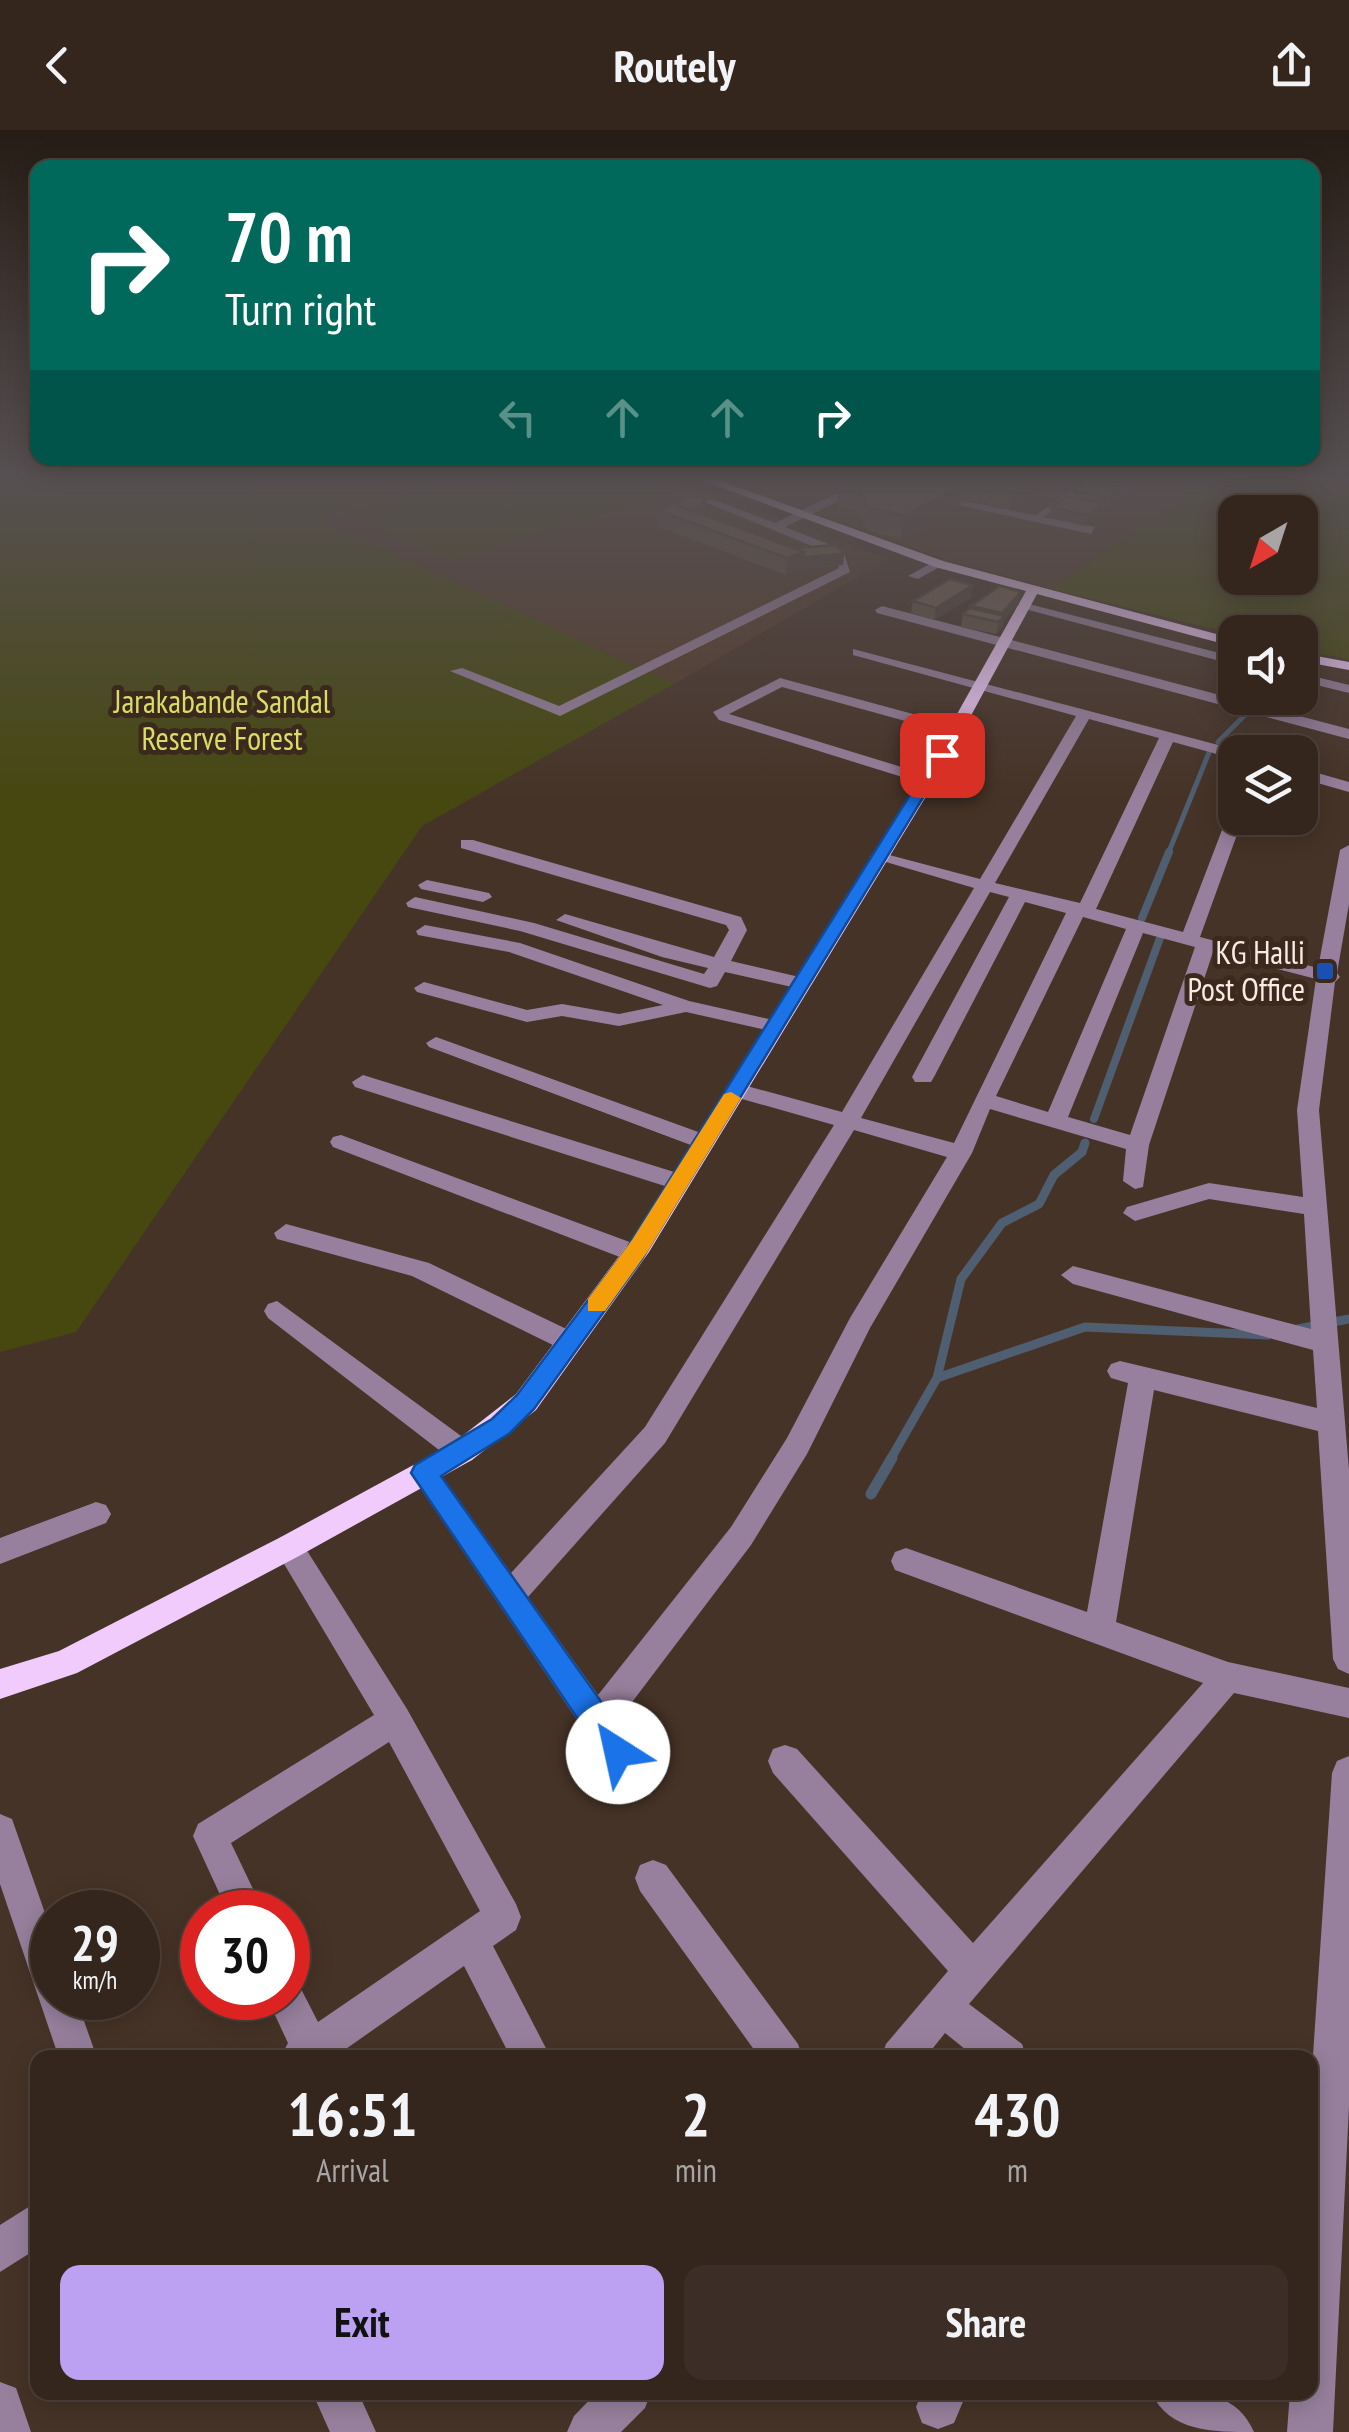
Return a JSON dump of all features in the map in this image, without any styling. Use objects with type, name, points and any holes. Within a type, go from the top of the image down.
[{"type":"main road","points":[[986,582],[1029,599],[1218,639]]},
{"type":"main road","points":[[0,1684],[66,1663],[289,1546],[462,1452],[526,1402],[634,1254],[928,780],[1029,599]]},
{"type":"main road","points":[[1318,661],[1349,666]]},
{"type":"street","points":[[457,671],[560,711],[819,582]]},
{"type":"street","points":[[1029,599],[1218,655]]},
{"type":"street","points":[[882,610],[1349,734]]},
{"type":"street","points":[[858,652],[1218,749]]},
{"type":"street","points":[[1318,680],[1349,688]]},
{"type":"street","points":[[928,780],[721,712],[780,682],[956,730]]},
{"type":"street","points":[[510,1596],[655,1435],[848,1121],[982,884],[1085,714]]},
{"type":"street","points":[[597,1722],[741,1536],[797,1446],[859,1325],[961,1152],[983,1100],[1168,735]]},
{"type":"street","points":[[1318,778],[1349,787]]},
{"type":"street","points":[[1135,1182],[1138,1145],[1230,835]]},
{"type":"street","points":[[415,903],[468,910],[544,930],[710,982],[738,930],[734,921],[467,844]]},
{"type":"street","points":[[1349,850],[1330,976],[1312,1047],[1308,1110],[1349,1659]]},
{"type":"street","points":[[878,857],[1330,976]]},
{"type":"street","points":[[427,885],[512,904],[721,966],[801,983]]},
{"type":"street","points":[[924,1078],[1020,894]]},
{"type":"street","points":[[1055,1121],[1137,925]]},
{"type":"street","points":[[425,931],[513,947],[686,1006],[775,1026]]},
{"type":"street","points":[[424,988],[527,1016],[562,1010],[620,1020],[686,1006]]},
{"type":"street","points":[[436,1043],[704,1142]]},
{"type":"street","points":[[363,1082],[679,1182]]},
{"type":"street","points":[[736,1090],[961,1152]]},
{"type":"street","points":[[983,1100],[1138,1145]]},
{"type":"street","points":[[341,1142],[634,1254]]},
{"type":"street","points":[[1135,1213],[1210,1191],[1316,1208]]},
{"type":"street","points":[[286,1233],[420,1268],[570,1342]]},
{"type":"street","points":[[1073,1275],[1326,1343]]},
{"type":"street","points":[[277,1310],[462,1452]]},
{"type":"street","points":[[1099,1631],[1131,1374],[1332,1423]]},
{"type":"street","points":[[424,1473],[639,1782]]},
{"type":"street","points":[[0,1551],[96,1514]]},
{"type":"street","points":[[289,1546],[395,1720],[503,1917],[311,2050]]},
{"type":"street","points":[[906,1561],[1228,1677],[1349,1703]]},
{"type":"street","points":[[907,2050],[1228,1677]]},
{"type":"street","points":[[236,1890],[210,1836],[395,1720]]},
{"type":"street","points":[[785,1762],[973,1971]]},
{"type":"street","points":[[1318,2216],[1349,1773]]},
{"type":"street","points":[[0,1832],[30,1920]]},
{"type":"street","points":[[653,1878],[778,2050]]},
{"type":"street","points":[[470,1940],[528,2050]]},
{"type":"street","points":[[942,2007],[998,2050]]},
{"type":"street","points":[[65,2020],[75,2050]]},
{"type":"street","points":[[293,2020],[304,2050]]},
{"type":"street","points":[[0,2251],[30,2228]]},
{"type":"street","points":[[338,2400],[353,2432]]},
{"type":"street","points":[[590,2432],[621,2400]]},
{"type":"street","points":[[1185,2400],[1231,2432]]},
{"type":"street","points":[[1310,2432],[1311,2400]]},
{"type":"street","points":[[0,2404],[8,2432]]},
{"type":"shaded area","points":[[454,582],[849,582],[674,684]]},
{"type":"shaded area","points":[[1029,582],[1061,582],[1052,589]]},
{"type":"green space","name":"Jarakabande Sandal Reserve Forest","points":[[0,582],[455,582],[674,684],[422,826],[76,1332],[0,1352]]},
{"type":"green space","points":[[1061,582],[1218,582],[1218,595],[1318,595],[1318,582],[1349,582],[1349,659],[1318,653],[1318,615],[1218,615],[1218,630],[1052,589]]},
{"type":"building","points":[[944,582],[973,585],[936,608],[913,601]]},
{"type":"building","points":[[1000,586],[1021,592],[1002,613],[971,606]]},
{"type":"building","points":[[970,608],[1005,616],[998,622],[963,614]]},
{"type":"waterway","points":[[1225,735],[1245,715]]},
{"type":"waterway","points":[[1168,854],[1210,750]]},
{"type":"waterway","points":[[1142,918],[1169,852]]},
{"type":"waterway","points":[[1094,1119],[1160,938]]},
{"type":"waterway","points":[[937,1378],[961,1279],[1002,1223],[1039,1204],[1054,1175],[1082,1152],[1085,1143]]},
{"type":"waterway","points":[[1298,1329],[1349,1319]]},
{"type":"waterway","points":[[937,1378],[1085,1327],[1268,1335]]},
{"type":"waterway","points":[[890,1460],[937,1378]]},
{"type":"waterway","points":[[871,1494],[892,1458]]},
{"type":"slow traffic","points":[[597,1305],[640,1246],[731,1098]]},
{"type":"place","name":"KG Halli Post Office","points":[[1325,971]]},
{"type":"route","points":[[618,1752],[424,1473],[501,1426],[526,1402],[634,1254],[942,755]]}]
